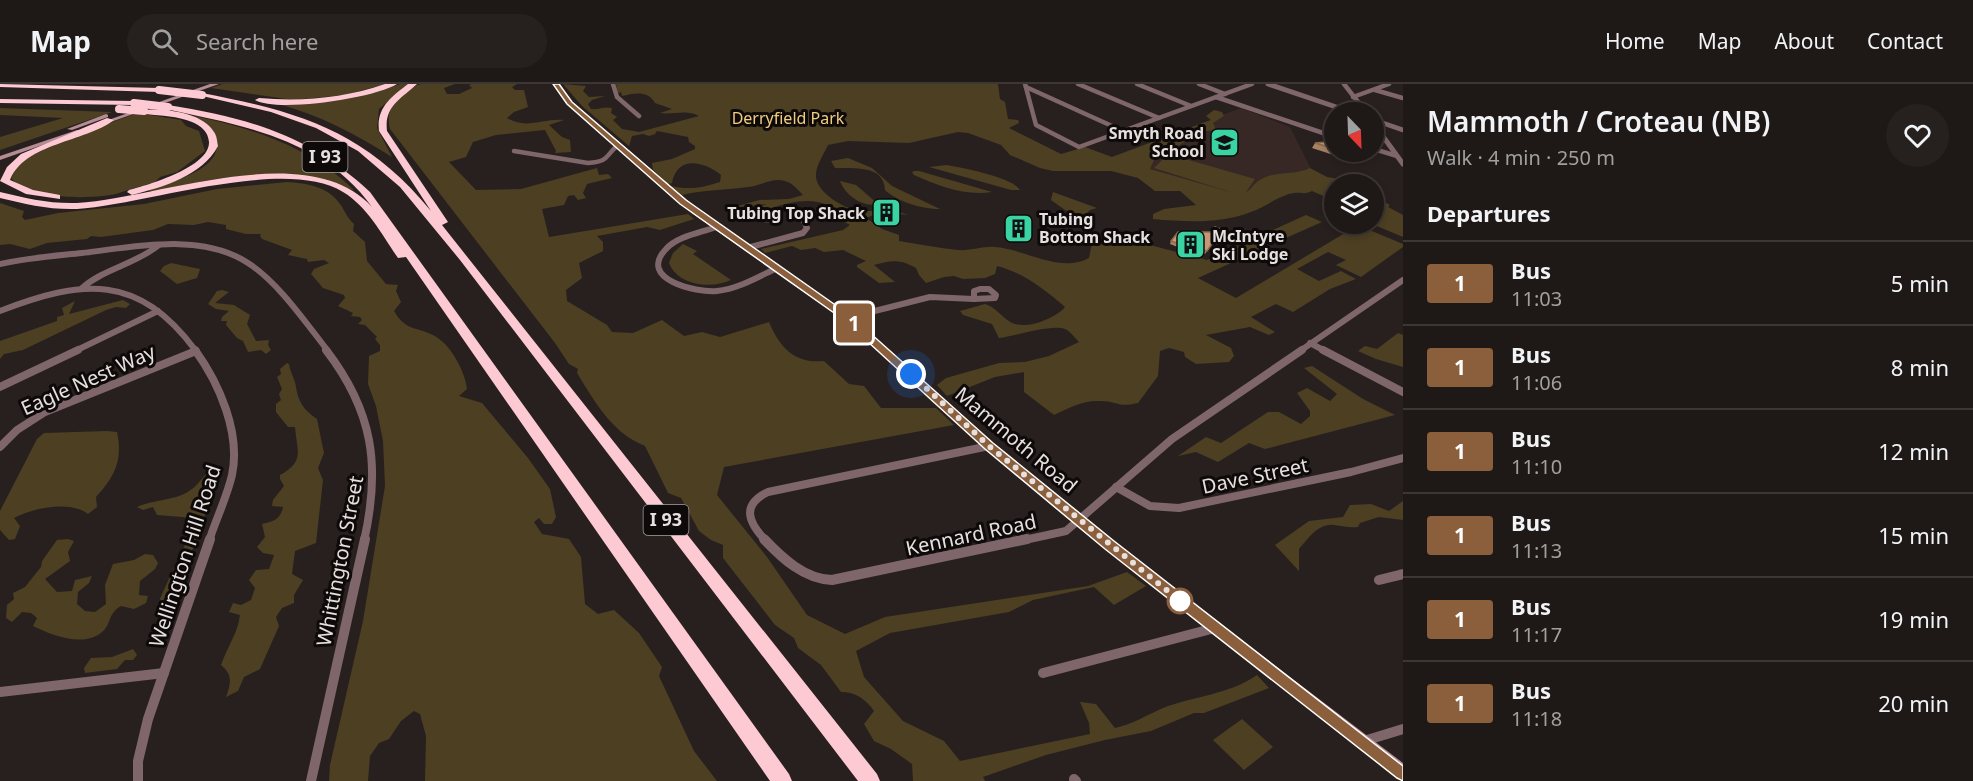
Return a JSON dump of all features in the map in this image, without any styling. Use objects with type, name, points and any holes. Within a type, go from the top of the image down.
[{"type":"highway","points":[[205,93],[265,101],[300,102],[350,96],[393,84]]},
{"type":"highway","points":[[413,84],[393,98],[383,112],[381,123],[383,131],[464,258]]},
{"type":"highway","name":"I 93","points":[[0,85],[161,88],[205,93],[311,122],[366,152],[399,182],[464,258],[870,781]]},
{"type":"highway","points":[[0,101],[119,109],[182,116],[204,125],[214,138],[213,149],[194,168],[171,180],[141,190],[108,196],[50,197],[28,192],[2,180],[24,156],[110,120]]},
{"type":"highway","name":"I 93","points":[[0,101],[134,103],[215,115],[255,125],[295,141],[330,160],[368,194],[783,781]]},
{"type":"highway","points":[[0,195],[47,206],[91,205],[132,200],[234,179],[271,177],[311,179],[338,186],[357,198],[416,273],[431,284]]},
{"type":"main road","points":[[0,153],[200,84]]},
{"type":"main road","points":[[0,158],[216,84]]},
{"type":"main road","name":"Mammoth Road","points":[[557,84],[570,103],[668,189],[716,226],[848,318],[989,446],[1079,520],[1403,772]]},
{"type":"street","points":[[613,84],[617,97],[639,116]]},
{"type":"street","points":[[1078,84],[1159,118]]},
{"type":"street","points":[[1137,84],[1192,106]]},
{"type":"street","points":[[1199,84],[1225,94]]},
{"type":"street","points":[[1025,86],[1036,125],[1079,147],[1252,84]]},
{"type":"street","points":[[1268,84],[1324,103]]},
{"type":"street","points":[[1344,84],[1357,102]]},
{"type":"street","points":[[1353,97],[1389,84]]},
{"type":"street","points":[[1025,86],[1123,131]]},
{"type":"street","points":[[1375,90],[1403,99]]},
{"type":"street","points":[[1216,97],[1324,134]]},
{"type":"street","points":[[1384,125],[1403,130]]},
{"type":"street","points":[[1384,137],[1403,164]]},
{"type":"street","points":[[514,151],[594,163],[608,158],[618,145]]},
{"type":"street","points":[[1384,152],[1397,156]]},
{"type":"street","points":[[747,248],[803,233],[807,228],[803,219]]},
{"type":"street","points":[[716,226],[666,249],[659,265],[667,279],[691,290],[717,291],[733,288],[777,268]]},
{"type":"street","points":[[82,288],[100,274],[141,260],[159,245]]},
{"type":"street","name":"Whittington Street","points":[[0,264],[31,258],[159,245],[183,245],[217,250],[244,259],[256,267],[331,354],[357,394],[368,424],[374,452],[373,498],[311,781]]},
{"type":"street","name":"Kennard Road","points":[[989,446],[776,489],[751,504],[750,517],[760,536],[803,572],[825,579],[838,580],[1066,531],[1172,440],[1403,280]]},
{"type":"street","name":"Wellington Hill Road","points":[[0,311],[47,294],[82,288],[122,292],[158,311],[180,331],[211,376],[227,414],[234,442],[234,459],[227,491],[141,746],[138,781]]},
{"type":"street","points":[[848,318],[930,297],[974,299]]},
{"type":"street","points":[[0,387],[158,311]]},
{"type":"street","points":[[1310,344],[1403,392]]},
{"type":"street","name":"Eagle Nest Way","points":[[0,447],[17,430],[45,412],[195,351]]},
{"type":"street","name":"Dave Street","points":[[1116,487],[1150,506],[1179,508],[1352,472],[1403,458]]},
{"type":"street","points":[[1379,580],[1403,574]]},
{"type":"street","points":[[1043,673],[1215,628]]},
{"type":"street","points":[[0,692],[164,673]]},
{"type":"street","points":[[1365,741],[1403,729]]},
{"type":"shaded area","name":"Smyth Road School","points":[[1241,108],[1290,127],[1316,179],[1254,202],[1112,157]]},
{"type":"green space","points":[[223,84],[386,84],[345,95],[293,100],[211,88]]},
{"type":"green space","points":[[400,84],[409,84],[379,109],[377,128],[392,157],[337,126],[278,104],[376,92]]},
{"type":"green space","points":[[421,84],[455,84],[444,88],[447,94],[459,94],[472,88],[469,85],[472,84],[517,84],[512,87],[515,90],[524,90],[528,107],[514,112],[507,118],[521,123],[564,120],[549,125],[562,137],[570,140],[571,152],[555,153],[545,130],[496,135],[473,142],[466,157],[449,162],[476,190],[521,189],[597,168],[599,175],[608,174],[612,178],[587,184],[583,193],[586,198],[578,200],[574,195],[568,196],[564,205],[542,209],[549,237],[688,214],[694,219],[660,230],[647,227],[597,236],[603,242],[603,251],[579,263],[582,278],[566,290],[567,301],[607,325],[612,332],[633,333],[662,320],[684,336],[702,332],[720,337],[769,322],[778,339],[790,352],[805,360],[824,361],[849,384],[864,386],[881,408],[936,408],[954,425],[724,467],[717,495],[767,557],[807,615],[845,634],[885,617],[1088,586],[1127,572],[1146,586],[1114,605],[1094,587],[1033,600],[1009,612],[890,633],[856,651],[864,677],[903,721],[944,741],[960,761],[1090,734],[1089,723],[1080,702],[1096,704],[1115,728],[1163,708],[1234,687],[1257,675],[1269,688],[1204,713],[1194,713],[1151,731],[1046,755],[983,777],[985,781],[913,781],[912,764],[891,749],[874,741],[864,724],[874,711],[871,707],[855,695],[841,692],[821,665],[798,648],[794,638],[775,625],[723,558],[723,545],[699,531],[681,498],[668,493],[645,446],[623,433],[605,416],[577,373],[578,369],[569,364],[390,129],[391,108],[405,94]]},
{"type":"green space","name":"Derryfield Park","points":[[563,84],[586,86],[583,91],[589,97],[605,96],[592,100],[588,104],[591,109],[612,108],[611,113],[617,117],[613,120],[622,129],[639,132],[699,116],[690,113],[660,113],[672,109],[655,103],[645,94],[622,96],[621,92],[618,93],[616,84],[998,84],[1000,99],[1005,102],[1008,119],[1018,120],[1019,123],[1009,128],[1061,154],[1085,147],[1112,157],[1211,120],[1206,116],[1214,110],[1222,112],[1224,116],[1213,123],[1216,130],[1197,132],[1154,160],[1150,169],[1237,194],[1154,168],[1168,154],[1255,179],[1246,192],[1266,177],[1310,168],[1324,175],[1324,196],[1312,191],[1289,194],[1251,212],[1227,219],[1190,221],[1153,219],[1153,214],[1164,209],[1196,205],[1180,191],[1155,191],[1138,178],[1111,171],[1053,171],[1040,168],[1010,155],[1001,145],[968,133],[958,132],[909,143],[848,141],[828,145],[817,167],[817,181],[830,198],[850,209],[895,212],[908,215],[882,212],[866,218],[882,229],[899,235],[899,241],[944,248],[963,250],[995,247],[1066,263],[1089,258],[1092,243],[1115,239],[1131,240],[1207,260],[1249,241],[1264,248],[1198,278],[1236,298],[1343,234],[1379,234],[1403,244],[1403,247],[1361,277],[1336,265],[1346,260],[1328,252],[1297,269],[1319,281],[1341,271],[1356,279],[1330,289],[1293,312],[1276,304],[1251,317],[1275,332],[1269,335],[1250,327],[1206,335],[1231,348],[1234,356],[1229,362],[1196,364],[1185,357],[1184,352],[1169,348],[1160,351],[1158,376],[1138,403],[1121,405],[1094,401],[1076,405],[1054,415],[1024,392],[1024,372],[995,377],[947,396],[937,385],[946,378],[999,363],[1025,362],[1049,356],[1079,342],[1067,330],[1059,328],[999,338],[992,324],[963,315],[960,311],[985,304],[1012,323],[1025,325],[1048,319],[1065,307],[1025,277],[997,266],[995,274],[985,278],[963,279],[954,276],[926,283],[916,268],[896,261],[874,265],[895,282],[879,283],[857,267],[866,261],[843,250],[824,252],[815,248],[801,250],[792,246],[765,253],[761,249],[843,230],[850,225],[835,217],[838,213],[831,207],[813,201],[794,202],[766,210],[772,222],[769,223],[749,212],[766,204],[731,208],[759,200],[789,199],[803,195],[790,183],[780,180],[753,186],[682,195],[671,186],[696,188],[707,186],[720,182],[721,175],[707,166],[685,164],[679,168],[672,183],[668,184],[653,170],[652,163],[672,159],[695,149],[688,137],[657,131],[649,136],[643,134],[632,136],[629,146],[582,106]]},
{"type":"green space","points":[[0,108],[112,112],[0,150],[0,137],[63,118],[0,115]]},
{"type":"green space","points":[[138,113],[181,120],[186,126],[199,131],[205,151],[177,172],[160,177],[155,182],[119,193],[94,197],[62,196],[31,191],[11,178],[21,160],[67,138]]},
{"type":"green space","points":[[188,116],[257,133],[298,150],[318,161],[354,190],[319,178],[277,174],[215,179],[153,193],[149,190],[181,179],[203,167],[216,152],[213,131]]},
{"type":"green space","points":[[848,158],[872,168],[892,186],[940,209],[926,208],[903,201],[885,190],[879,176],[873,172],[835,168],[831,161]]},
{"type":"green space","points":[[946,165],[998,177],[1020,190],[1011,190],[929,167]]},
{"type":"green space","points":[[912,172],[992,192],[972,193],[952,189],[914,175]]},
{"type":"green space","points":[[840,181],[856,185],[878,204],[866,204],[855,199]]},
{"type":"green space","points":[[287,182],[317,187],[335,198],[354,224],[353,231],[365,242],[367,261],[386,284],[398,285],[396,291],[401,302],[394,311],[398,317],[407,325],[433,335],[445,344],[456,358],[466,382],[467,389],[459,396],[482,403],[528,458],[550,489],[556,517],[552,524],[544,524],[539,518],[534,522],[542,534],[569,539],[581,557],[585,604],[598,614],[614,610],[639,633],[662,667],[659,676],[694,751],[717,781],[425,781],[426,736],[420,714],[414,711],[401,721],[389,739],[379,743],[370,756],[368,781],[329,781],[330,765],[363,621],[385,486],[383,441],[376,406],[368,384],[369,356],[380,351],[380,345],[375,339],[377,337],[365,325],[358,324],[362,320],[360,317],[351,316],[353,313],[338,306],[345,298],[344,295],[323,288],[311,274],[314,269],[329,263],[324,260],[308,262],[307,259],[288,255],[292,250],[262,239],[261,234],[246,234],[226,229],[226,225],[208,222],[194,225],[168,224],[153,230],[101,237],[91,236],[87,239],[47,243],[30,249],[10,244],[0,245],[0,203],[24,211],[22,217],[25,220],[58,213],[144,204],[217,189]]},
{"type":"green space","points":[[1053,192],[1097,208],[1090,210],[1084,216],[1065,210],[1051,200]]},
{"type":"green space","points":[[1384,202],[1390,205],[1388,207],[1403,215],[1403,237],[1384,229]]},
{"type":"green space","points":[[1306,215],[1322,222],[1268,246],[1253,239]]},
{"type":"green space","points":[[683,244],[697,251],[693,254],[731,280],[705,285],[680,277],[669,263],[673,253]]},
{"type":"green space","points":[[171,263],[200,269],[197,278],[177,284],[160,271]]},
{"type":"green space","points":[[217,291],[229,292],[215,303],[234,305],[250,315],[247,324],[256,341],[269,340],[268,345],[271,350],[266,354],[261,350],[248,352],[243,341],[237,338],[226,325],[227,321],[221,321],[229,311],[216,309],[208,304]]},
{"type":"green space","points":[[123,300],[130,304],[126,308],[116,307],[106,310],[23,350],[4,354],[0,359],[0,341],[57,321],[57,317],[64,315],[62,308],[75,301],[69,314]]},
{"type":"green space","points":[[1398,333],[1403,335],[1403,367],[1358,351],[1365,346],[1377,349]]},
{"type":"green space","points":[[287,363],[300,401],[305,409],[317,419],[324,453],[318,468],[323,480],[316,543],[295,551],[292,574],[303,580],[294,595],[294,603],[282,608],[276,617],[279,626],[260,669],[244,677],[238,691],[226,697],[230,680],[228,672],[221,665],[237,628],[240,615],[229,612],[233,603],[241,605],[251,600],[255,588],[249,580],[256,570],[269,569],[274,555],[263,553],[257,547],[265,537],[262,524],[273,521],[280,515],[283,507],[272,506],[273,500],[284,486],[280,475],[293,465],[298,455],[295,427],[288,427],[276,412],[276,404],[281,400],[279,394],[282,389],[277,377],[281,374],[280,369]]},
{"type":"green space","points":[[1312,366],[1363,399],[1395,415],[1265,449],[1249,443],[1218,462],[1196,452],[1178,456],[1206,437],[1221,443],[1268,412],[1279,412],[1301,424],[1310,416],[1310,411],[1297,393],[1307,388],[1330,401],[1337,394],[1304,368]]},
{"type":"green space","points":[[117,432],[118,459],[113,475],[96,497],[97,507],[88,514],[72,507],[62,506],[22,514],[14,518],[20,526],[15,539],[9,540],[0,530],[0,511],[37,439],[44,433]]},
{"type":"green space","points":[[205,475],[217,482],[188,562],[170,601],[163,604],[160,599],[183,549],[194,518],[157,515],[153,507],[143,510],[137,507],[186,493]]},
{"type":"green space","points":[[1403,501],[1403,520],[1379,517],[1360,523],[1358,527],[1328,525],[1318,529],[1299,549],[1299,571],[1275,545],[1309,521],[1343,517],[1350,505],[1371,504],[1389,511]]},
{"type":"green space","points":[[57,540],[74,541],[68,552],[70,561],[45,579],[57,592],[72,591],[75,580],[92,576],[89,583],[78,592],[77,604],[85,611],[95,612],[106,604],[105,585],[113,564],[134,560],[145,554],[153,555],[158,563],[155,569],[140,581],[139,595],[148,596],[146,603],[134,609],[121,606],[114,612],[102,632],[95,637],[77,640],[58,636],[33,626],[37,618],[31,613],[22,612],[12,622],[6,618],[7,605],[14,599],[13,593],[25,587],[41,567],[42,561]]},
{"type":"green space","points":[[133,649],[137,655],[133,660],[125,660],[117,669],[85,673],[84,668],[91,658],[112,657]]},
{"type":"green space","points":[[1242,719],[1273,747],[1244,770],[1213,740]]},
{"type":"building","points":[[1215,227],[1229,232],[1218,242],[1214,241],[1207,251],[1203,250],[1201,253],[1171,241],[1178,232],[1197,236],[1201,232],[1211,232]]},
{"type":"bus line","name":"1","points":[[557,84],[570,103],[683,202],[848,318],[989,446],[1109,545],[1403,772]]},
{"type":"place","name":"Smyth Road School","points":[[1225,142]]},
{"type":"place","name":"Tubing Top Shack","points":[[886,213]]},
{"type":"place","name":"Tubing Bottom Shack","points":[[1018,228]]},
{"type":"place","name":"McIntyre Ski Lodge","points":[[1191,245]]},
{"type":"route","points":[[911,374],[989,446],[1180,601]]}]
